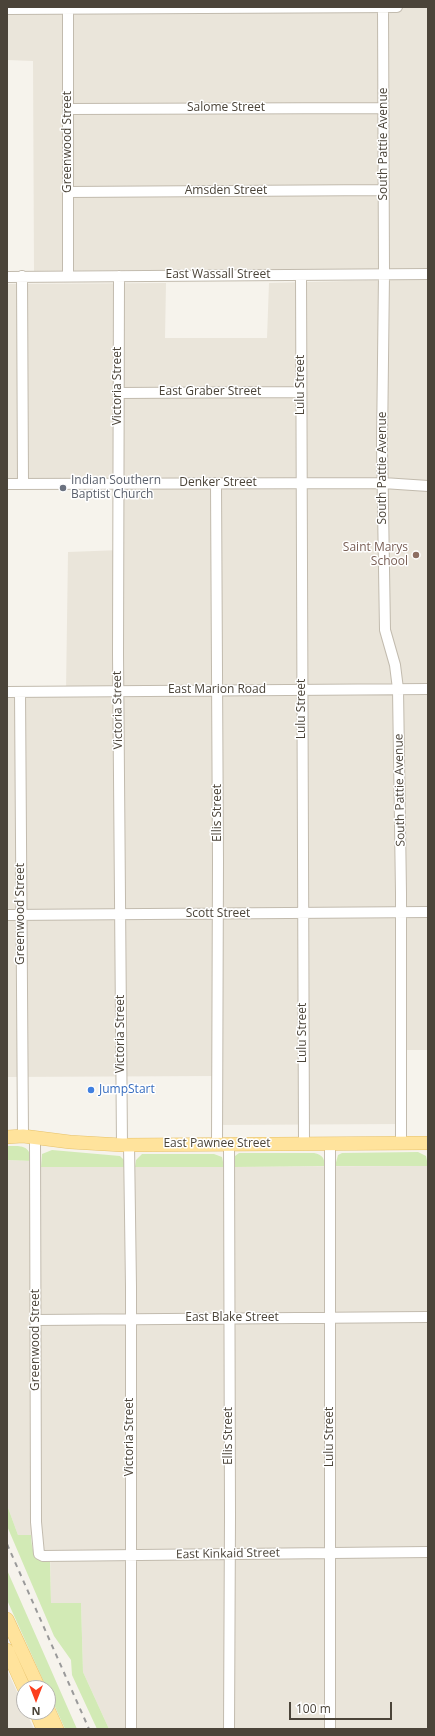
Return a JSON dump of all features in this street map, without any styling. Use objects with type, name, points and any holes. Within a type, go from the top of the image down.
[{"type":"main road","name":"East Pawnee Street","points":[[7,1136],[70,1142],[126,1145],[428,1143]]},
{"type":"main road","points":[[7,1619],[35,1680]]},
{"type":"main road","points":[[7,1650],[20,1680]]},
{"type":"street","name":"South Pattie Avenue","points":[[383,7],[383,483],[385,630],[395,665],[398,689],[401,912],[401,1143]]},
{"type":"street","points":[[7,9],[397,7]]},
{"type":"street","name":"Greenwood Street","points":[[68,8],[68,276]]},
{"type":"street","name":"Salome Street","points":[[68,109],[384,108]]},
{"type":"street","name":"Amsden Street","points":[[68,192],[384,190]]},
{"type":"street","name":"East Wassall Street","points":[[7,276],[428,274]]},
{"type":"street","name":"Lulu Street","points":[[301,275],[302,913],[304,1144]]},
{"type":"street","points":[[22,276],[23,484]]},
{"type":"street","name":"Victoria Street","points":[[119,276],[118,691],[120,915],[131,1319],[131,1729]]},
{"type":"street","name":"East Graber Street","points":[[118,393],[301,392]]},
{"type":"street","name":"Ellis Street","points":[[216,483],[218,914],[228,1318],[230,1554],[228,1729]]},
{"type":"street","name":"Denker Street","points":[[7,484],[383,483],[428,486]]},
{"type":"street","name":"East Marion Road","points":[[7,692],[428,689]]},
{"type":"street","name":"Greenwood Street","points":[[20,692],[21,915],[36,1320],[37,1543]]},
{"type":"street","name":"Scott Street","points":[[7,915],[428,912]]},
{"type":"street","name":"Lulu Street","points":[[330,1144],[330,1729]]},
{"type":"street","name":"East Blake Street","points":[[36,1320],[428,1317]]},
{"type":"street","name":"East Kinkaid Street","points":[[37,1543],[39,1554],[43,1556],[428,1552]]},
{"type":"shaded area","points":[[7,7],[428,7],[428,269],[34,271],[33,61],[7,60]]},
{"type":"shaded area","points":[[428,279],[428,1050],[401,1050],[401,1124],[217,1125],[217,1076],[7,1077],[7,692],[66,691],[68,552],[121,550],[118,479],[7,479],[7,284],[166,283],[165,338],[267,338],[269,283]]},
{"type":"shaded area","points":[[7,1160],[32,1161],[32,1167],[428,1166],[428,1729],[109,1729],[83,1672],[81,1603],[51,1603],[50,1553],[44,1552],[39,1535],[18,1535],[7,1505]]},
{"type":"shaded area","points":[[7,1670],[16,1690],[16,1720],[30,1720],[34,1729],[7,1729]]},
{"type":"green space","points":[[7,1146],[24,1147],[29,1151],[32,1161],[7,1160]]},
{"type":"green space","points":[[52,1150],[120,1156],[125,1161],[126,1167],[41,1167],[42,1154]]},
{"type":"green space","points":[[418,1152],[426,1156],[428,1166],[335,1166],[338,1155],[342,1153]]},
{"type":"green space","points":[[239,1153],[314,1153],[322,1157],[325,1166],[233,1167],[235,1156]]},
{"type":"green space","points":[[142,1154],[214,1154],[222,1157],[224,1167],[135,1167],[136,1160]]},
{"type":"green space","points":[[7,1505],[18,1535],[31,1535],[34,1553],[40,1558],[50,1561],[51,1603],[81,1603],[83,1672],[109,1729],[97,1729],[72,1675],[71,1660],[54,1636],[7,1526]]},
{"type":"green space","points":[[7,1570],[55,1680],[43,1680],[7,1600]]},
{"type":"green space","points":[[56,1681],[77,1729],[65,1729],[56,1709]]},
{"type":"railway","points":[[7,1544],[89,1729]]},
{"type":"place","name":"Indian Southern Baptist Church","points":[[63,488]]},
{"type":"place","name":"Saint Marys School","points":[[416,555]]},
{"type":"place","name":"JumpStart","points":[[91,1090]]}]
